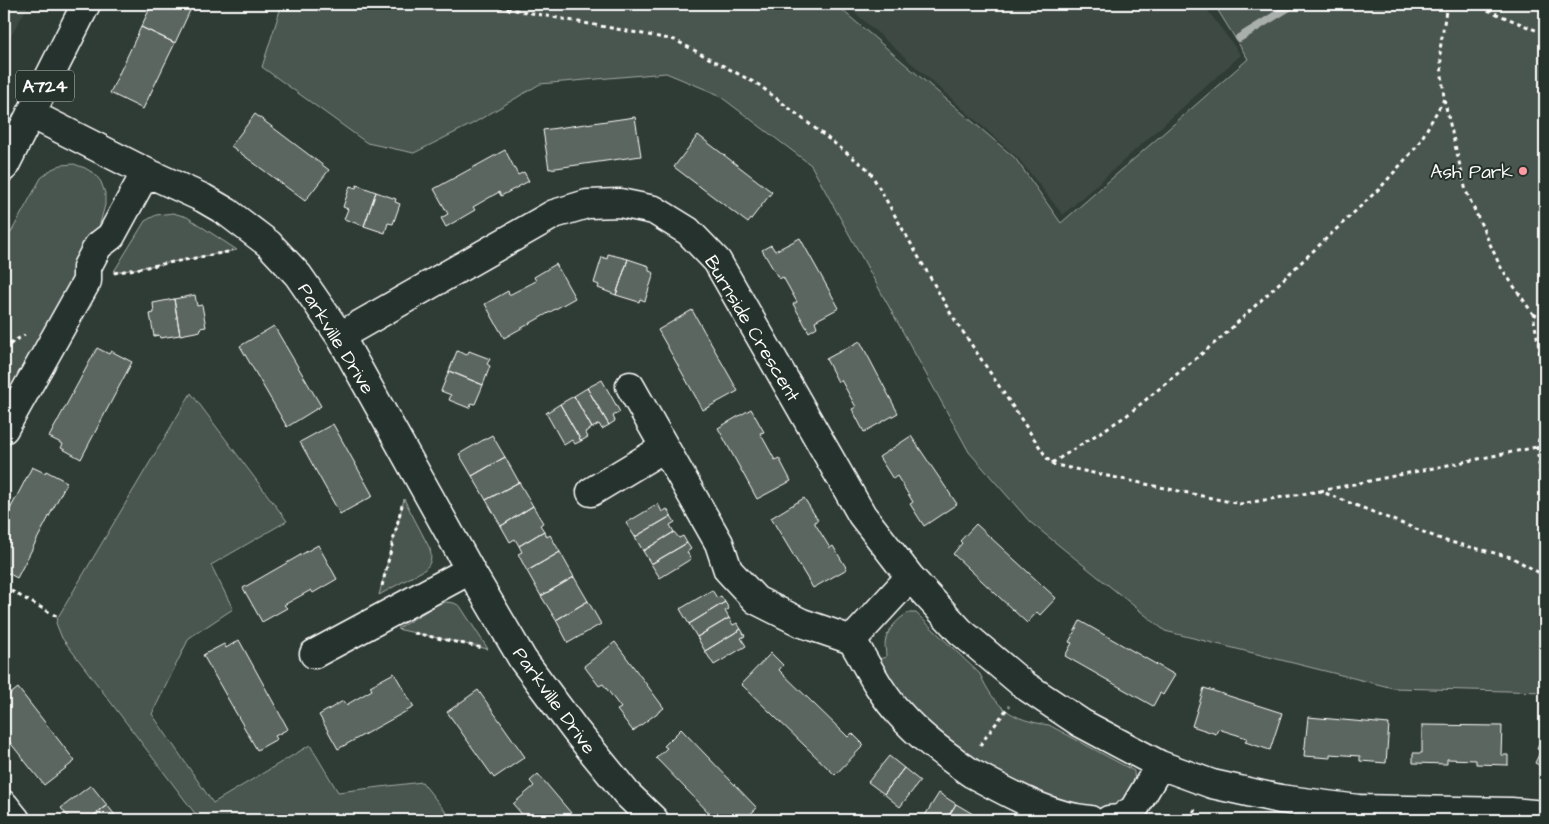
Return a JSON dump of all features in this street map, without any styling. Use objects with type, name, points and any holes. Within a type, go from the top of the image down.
[{"type":"street","name":"A724","points":[[4,167],[86,4]]},
{"type":"street","name":"Parkville Drive","points":[[31,114],[146,172],[203,198],[227,212],[269,244],[298,275],[340,336],[470,570],[521,657],[574,730],[627,794],[654,820]]},
{"type":"street","points":[[4,429],[87,281],[87,267],[98,246],[111,236],[146,172]]},
{"type":"street","name":"Burnside Crescent","points":[[340,336],[554,214],[587,204],[620,203],[654,210],[688,232],[717,262],[764,340],[862,515],[910,577],[960,631],[1024,685],[1081,723],[1160,765],[1212,784],[1280,799],[1358,809],[1511,812],[1545,815]]},
{"type":"street","points":[[630,386],[719,543],[728,570],[756,600],[802,623],[852,640],[899,714],[933,745],[970,773],[1045,811],[1075,819],[1090,820]]},
{"type":"street","points":[[591,492],[664,448]]},
{"type":"street","points":[[314,654],[470,570]]},
{"type":"street","points":[[852,640],[910,577]]},
{"type":"street","points":[[1109,820],[1120,819],[1134,808],[1160,765]]},
{"type":"street","points":[[4,804],[16,820]]},
{"type":"path","points":[[483,4],[675,40],[759,85],[869,170],[951,314],[1051,464],[1240,504],[1320,491],[1537,447]]},
{"type":"path","points":[[1447,4],[1440,50],[1444,99],[1466,191],[1500,266],[1533,314],[1545,382]]},
{"type":"path","points":[[1473,4],[1545,34]]},
{"type":"path","points":[[1051,464],[1126,416],[1222,337],[1381,187],[1418,145],[1444,99]]},
{"type":"path","points":[[87,281],[114,273],[269,244]]},
{"type":"path","points":[[1533,314],[1545,319]]},
{"type":"path","points":[[1545,415],[1537,447],[1545,514]]},
{"type":"path","points":[[412,465],[372,623],[521,657]]},
{"type":"path","points":[[1320,491],[1446,541],[1511,556],[1545,576]]},
{"type":"path","points":[[4,588],[58,617]]},
{"type":"path","points":[[963,768],[1024,685]]},
{"type":"shaded area","points":[[4,4],[29,4],[4,49]]},
{"type":"shaded area","points":[[282,4],[835,4],[1015,158],[1061,223],[1248,59],[1214,4],[1545,4],[1545,692],[1393,688],[1165,631],[1030,522],[969,452],[811,165],[717,94],[666,73],[540,84],[472,124],[414,153],[367,143],[262,67]]},
{"type":"shaded area","points":[[845,4],[1203,4],[1241,55],[1063,215],[1018,158]]},
{"type":"shaded area","points":[[74,164],[95,174],[101,182],[105,193],[105,205],[96,238],[4,399],[4,245],[41,178],[52,169],[61,165]]},
{"type":"shaded area","points":[[173,213],[187,217],[237,250],[113,273],[145,221],[156,215]]},
{"type":"shaded area","points":[[191,393],[287,521],[211,565],[233,609],[189,638],[152,714],[213,803],[310,745],[338,792],[422,782],[452,820],[200,820],[62,638],[56,623],[58,617]]},
{"type":"shaded area","points":[[404,499],[430,549],[430,561],[424,570],[379,595]]},
{"type":"shaded area","points":[[446,602],[460,606],[488,649],[397,629],[438,604]]},
{"type":"shaded area","points":[[908,613],[916,613],[980,674],[992,696],[1006,710],[1025,720],[1049,725],[1134,771],[1135,790],[1122,804],[1104,809],[1074,809],[990,770],[920,720],[882,669],[879,659],[886,657],[885,643],[889,631]]},
{"type":"building","points":[[152,4],[193,4],[175,43],[141,27]]},
{"type":"building","points":[[141,27],[175,43],[143,109],[110,93]]},
{"type":"building","points":[[255,114],[329,170],[305,201],[231,146]]},
{"type":"building","points":[[635,117],[641,156],[549,169],[543,130]]},
{"type":"building","points":[[698,135],[772,192],[748,223],[674,167]]},
{"type":"building","points":[[505,150],[518,175],[524,172],[529,181],[501,196],[499,192],[473,207],[475,210],[446,227],[441,218],[448,214],[434,189]]},
{"type":"building","points":[[357,185],[376,192],[364,226],[344,219],[348,209],[343,207],[350,186],[356,188]]},
{"type":"building","points":[[376,192],[396,199],[395,202],[400,204],[393,224],[388,223],[385,233],[364,226]]},
{"type":"building","points":[[800,238],[839,308],[815,321],[817,327],[809,332],[793,304],[797,302],[783,277],[779,279],[762,250],[771,245],[775,251]]},
{"type":"building","points":[[608,254],[628,259],[616,295],[598,288],[599,285],[594,283],[602,257],[607,259]]},
{"type":"building","points":[[628,259],[649,266],[649,271],[654,273],[645,301],[640,299],[639,302],[616,295]]},
{"type":"building","points":[[556,264],[575,298],[504,338],[485,304],[508,291],[509,295],[536,281],[534,277]]},
{"type":"building","points":[[195,295],[197,306],[202,305],[206,327],[200,328],[201,331],[180,335],[174,299]]},
{"type":"building","points":[[174,299],[180,335],[160,338],[159,335],[154,336],[150,314],[154,313],[153,303]]},
{"type":"building","points":[[692,310],[738,391],[703,410],[658,330]]},
{"type":"building","points":[[274,326],[321,406],[287,427],[240,346]]},
{"type":"building","points":[[860,341],[898,413],[864,432],[852,409],[856,407],[841,380],[838,382],[826,359]]},
{"type":"building","points":[[97,348],[109,354],[111,351],[132,362],[81,459],[61,448],[63,444],[49,437]]},
{"type":"building","points":[[457,351],[467,355],[469,351],[490,359],[487,364],[490,366],[483,385],[449,371]]},
{"type":"building","points":[[449,371],[483,385],[475,404],[472,403],[469,408],[449,400],[451,395],[441,391]]},
{"type":"building","points":[[602,380],[620,412],[613,416],[615,421],[609,425],[587,388]]},
{"type":"building","points":[[587,388],[609,425],[602,429],[599,424],[592,428],[574,396]]},
{"type":"building","points":[[574,396],[592,428],[585,432],[588,437],[581,441],[560,404]]},
{"type":"building","points":[[560,404],[581,441],[575,444],[572,440],[564,445],[546,413]]},
{"type":"building","points":[[751,409],[764,432],[760,433],[775,460],[779,458],[791,481],[757,499],[718,428]]},
{"type":"building","points":[[333,424],[373,496],[340,514],[300,442]]},
{"type":"building","points":[[492,435],[505,457],[472,476],[459,454]]},
{"type":"building","points":[[911,436],[957,504],[924,526],[910,504],[913,502],[897,476],[893,479],[879,457]]},
{"type":"building","points":[[505,457],[519,482],[486,500],[472,476]]},
{"type":"building","points":[[32,467],[45,473],[46,471],[67,482],[17,578],[4,571],[4,521]]},
{"type":"building","points":[[519,482],[533,506],[501,526],[486,500]]},
{"type":"building","points":[[804,498],[818,520],[814,522],[830,548],[833,546],[847,569],[813,588],[771,518]]},
{"type":"building","points":[[658,504],[662,512],[667,509],[671,516],[635,537],[626,523]]},
{"type":"building","points":[[533,506],[543,523],[540,525],[544,531],[519,546],[515,539],[510,542],[501,526]]},
{"type":"building","points":[[671,516],[675,522],[670,525],[674,532],[643,551],[635,537]]},
{"type":"building","points":[[976,524],[1056,598],[1040,615],[1037,612],[1027,623],[953,554],[962,543],[960,541]]},
{"type":"building","points":[[544,531],[547,537],[550,535],[560,552],[527,571],[518,554],[522,552],[519,546]]},
{"type":"building","points":[[674,532],[679,538],[683,536],[687,543],[651,564],[643,551]]},
{"type":"building","points":[[687,543],[691,549],[687,552],[691,559],[660,578],[651,564]]},
{"type":"building","points":[[318,545],[337,579],[313,593],[311,590],[284,605],[287,608],[262,622],[243,588]]},
{"type":"building","points":[[560,552],[574,577],[541,596],[527,571]]},
{"type":"building","points":[[574,577],[588,601],[556,620],[541,596]]},
{"type":"building","points":[[712,590],[717,598],[721,596],[725,602],[689,624],[680,609]]},
{"type":"building","points":[[588,601],[601,624],[568,643],[556,620]]},
{"type":"building","points":[[725,602],[729,609],[725,611],[729,618],[697,637],[689,624]]},
{"type":"building","points":[[729,618],[733,625],[737,623],[741,629],[705,651],[697,637]]},
{"type":"building","points":[[1080,621],[1175,675],[1163,695],[1160,693],[1153,706],[1065,656],[1072,643],[1069,642]]},
{"type":"building","points":[[741,629],[745,636],[741,638],[746,646],[714,665],[705,651]]},
{"type":"building","points":[[239,640],[288,729],[275,736],[277,739],[257,750],[203,655],[224,644],[226,648]]},
{"type":"building","points":[[615,642],[664,708],[633,731],[617,710],[621,708],[603,684],[599,686],[584,666]]},
{"type":"building","points":[[771,653],[783,665],[779,670],[848,737],[852,733],[864,745],[835,775],[741,684]]},
{"type":"building","points":[[394,673],[414,707],[338,749],[319,715],[343,701],[346,705],[372,690],[370,686]]},
{"type":"building","points":[[18,688],[75,761],[44,785],[4,735],[4,699]]},
{"type":"building","points":[[1204,688],[1282,713],[1270,750],[1245,742],[1247,738],[1218,729],[1216,734],[1192,726]]},
{"type":"building","points":[[478,690],[525,757],[494,778],[447,712]]},
{"type":"building","points":[[1308,717],[1389,724],[1386,763],[1360,761],[1360,756],[1330,754],[1330,758],[1304,756]]},
{"type":"building","points":[[1422,725],[1502,726],[1501,755],[1508,755],[1508,765],[1476,764],[1476,760],[1447,759],[1447,764],[1413,763],[1413,753],[1422,753]]},
{"type":"building","points":[[681,729],[757,808],[744,820],[716,820],[656,758],[667,748],[664,746]]},
{"type":"building","points":[[1545,731],[1545,768],[1535,763],[1541,750],[1537,749]]},
{"type":"building","points":[[889,756],[904,768],[884,794],[868,782]]},
{"type":"building","points":[[904,768],[920,781],[900,807],[884,794]]},
{"type":"building","points":[[538,774],[577,820],[527,820],[513,804],[534,786],[530,781]]},
{"type":"building","points":[[91,785],[107,805],[88,820],[71,820],[61,808]]},
{"type":"building","points":[[939,793],[956,804],[946,820],[922,820]]},
{"type":"building","points":[[956,804],[973,814],[970,820],[946,820]]},
{"type":"building","points":[[107,805],[119,820],[88,820]]},
{"type":"waterway","points":[[1239,38],[1294,4]]},
{"type":"place","name":"Ash Park","points":[[1523,171]]}]
